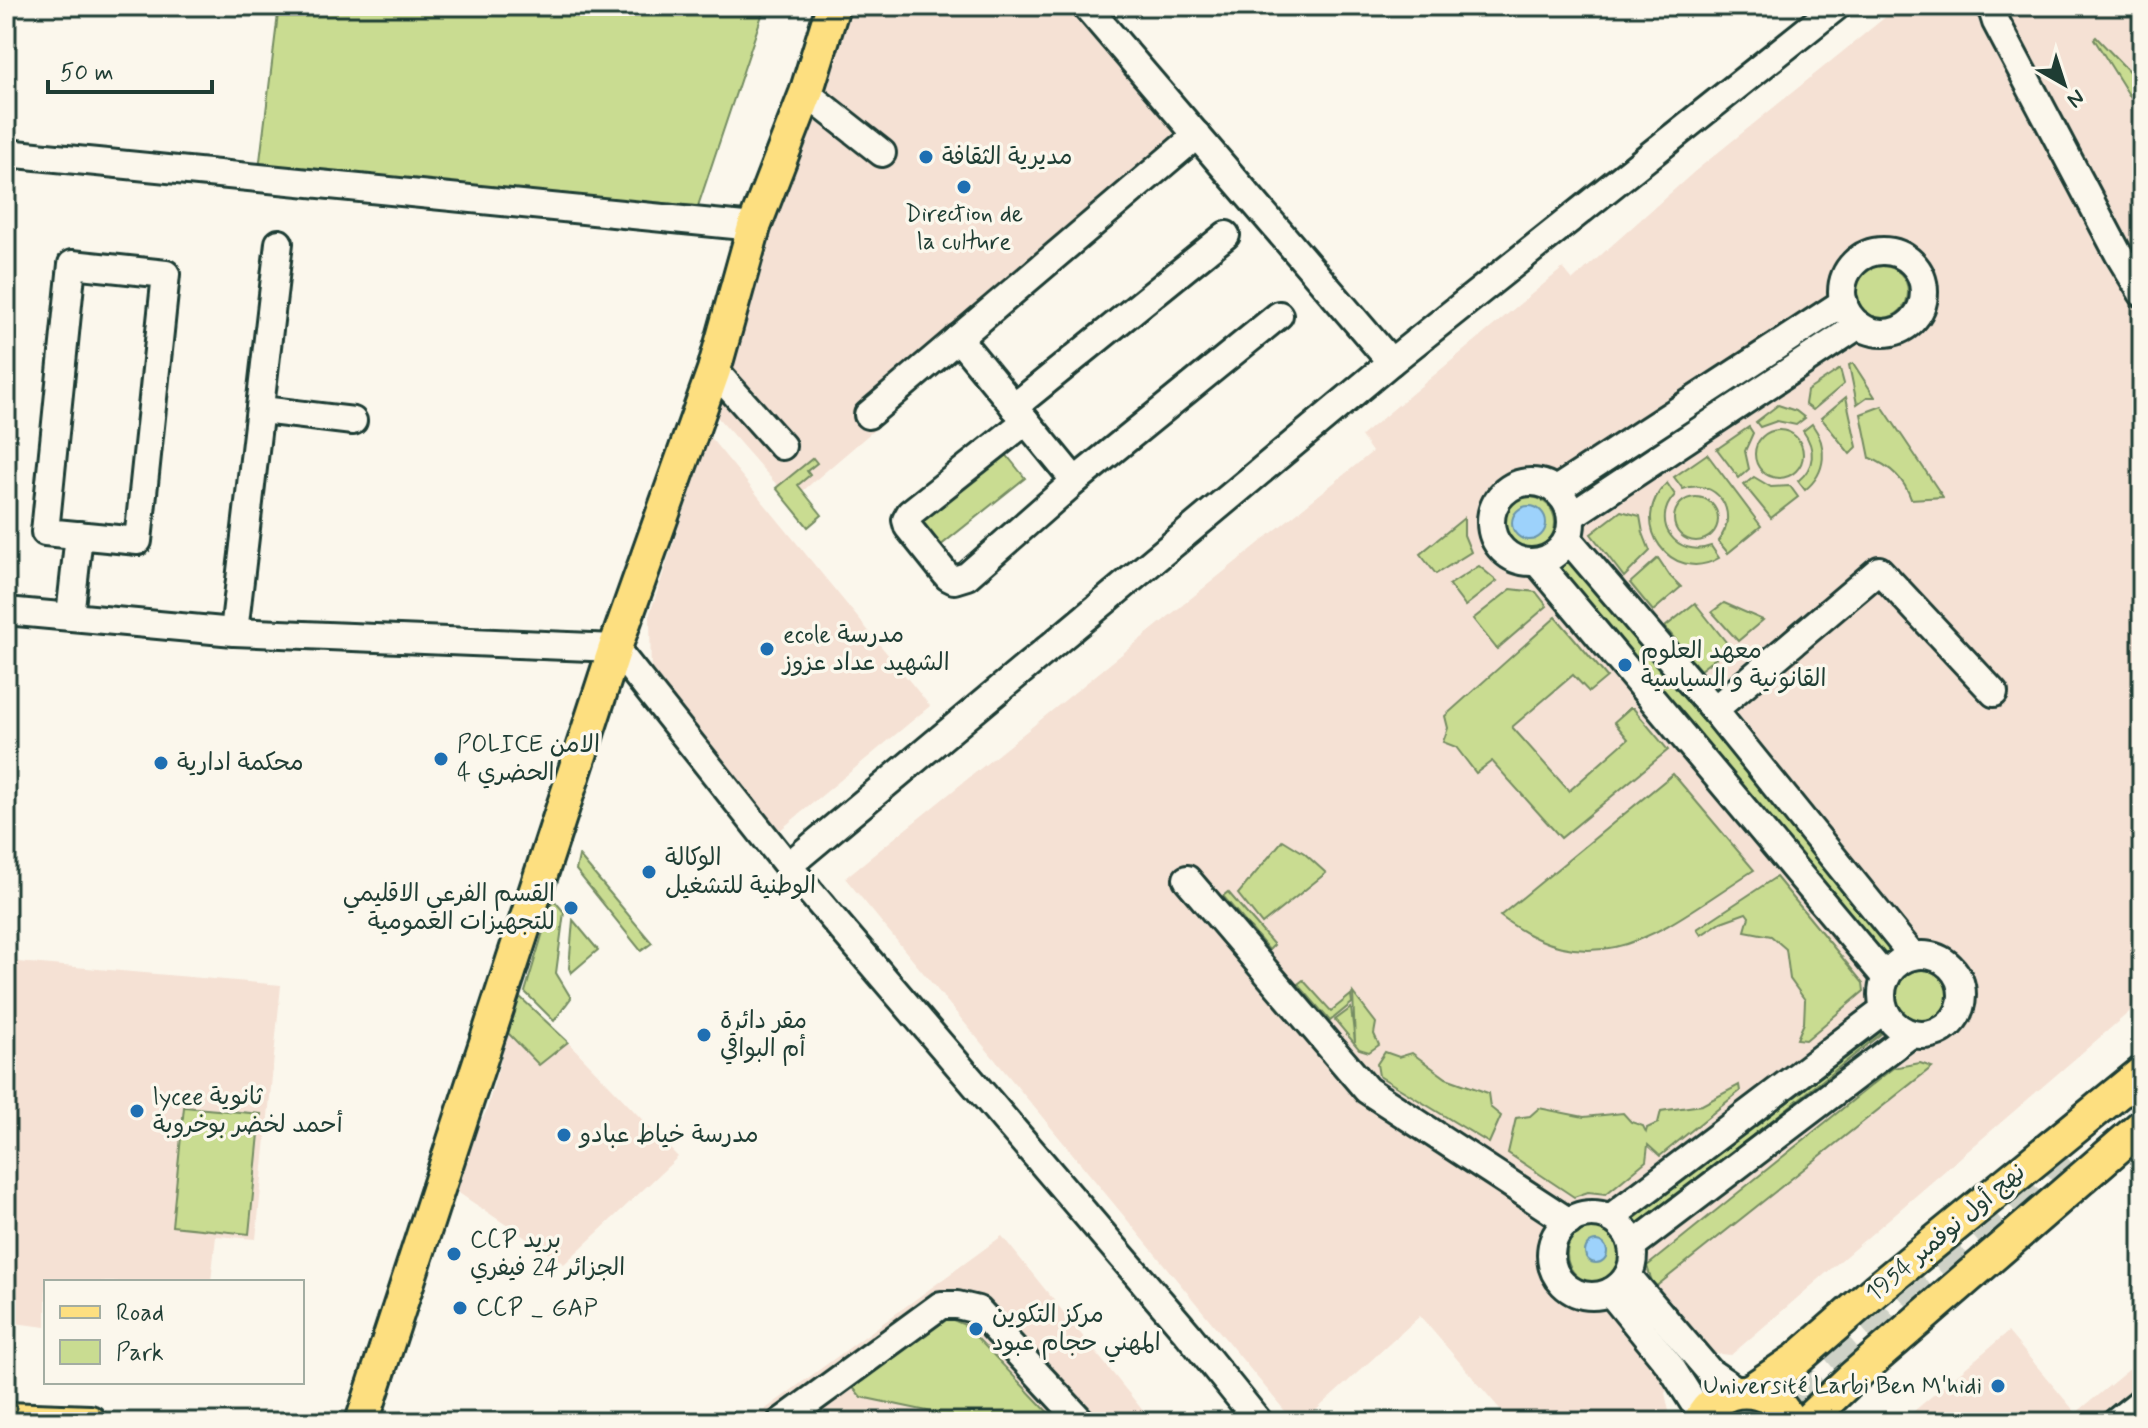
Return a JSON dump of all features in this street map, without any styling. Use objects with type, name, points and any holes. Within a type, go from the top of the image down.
[{"type":"main road","points":[[362,1422],[615,648],[714,370],[754,227],[806,93],[833,6]]},
{"type":"main road","name":"نهج أول نوفمبر 1954","points":[[1700,1419],[1717,1399],[1744,1391],[1797,1359],[1876,1290],[2142,1073]]},
{"type":"main road","points":[[2142,1088],[2100,1136],[2142,1112]]},
{"type":"main road","name":"نهج أول نوفمبر 1954","points":[[1806,1422],[1853,1377],[2142,1126]]},
{"type":"main road","points":[[1744,1391],[1765,1395],[1779,1405],[1790,1422]]},
{"type":"main road","points":[[6,1419],[90,1422]]},
{"type":"street","points":[[1086,6],[1391,362]]},
{"type":"street","points":[[788,866],[1391,362],[1837,6]]},
{"type":"street","points":[[1991,6],[1996,22],[2142,293]]},
{"type":"street","points":[[806,93],[882,153]]},
{"type":"street","points":[[868,415],[1197,135]]},
{"type":"street","points":[[6,153],[754,227]]},
{"type":"street","points":[[1226,235],[910,513],[906,520],[908,527],[948,577],[961,580],[1075,481],[1279,315]]},
{"type":"street","points":[[234,632],[279,243]]},
{"type":"street","points":[[1885,251],[1900,254],[1912,262],[1921,275],[1924,290],[1922,305],[1915,318],[1903,328],[1888,332],[1873,331],[1859,325],[1849,315],[1843,287],[1847,273],[1857,261],[1870,253],[1885,251]]},
{"type":"street","points":[[72,264],[166,274],[138,541],[79,535],[45,532],[72,264]]},
{"type":"street","points":[[1556,490],[1844,302]]},
{"type":"street","points":[[1569,527],[1859,325]]},
{"type":"street","points":[[958,338],[1075,481]]},
{"type":"street","points":[[714,370],[782,446]]},
{"type":"street","points":[[262,410],[353,421]]},
{"type":"street","points":[[1529,481],[1543,483],[1556,490],[1566,502],[1569,527],[1560,550],[1550,558],[1522,562],[1509,557],[1498,547],[1491,534],[1490,519],[1493,505],[1502,493],[1529,481]]},
{"type":"street","points":[[1569,527],[1913,956]]},
{"type":"street","points":[[70,616],[79,535]]},
{"type":"street","points":[[1537,562],[1886,978]]},
{"type":"street","points":[[1714,710],[1879,570],[1994,693]]},
{"type":"street","points":[[6,611],[234,632],[615,648],[788,866],[1188,1334],[1259,1422]]},
{"type":"street","points":[[1187,879],[1367,1090],[1569,1222]]},
{"type":"street","points":[[1928,955],[1941,959],[1953,969],[1960,981],[1960,1010],[1952,1022],[1940,1031],[1926,1035],[1911,1034],[1895,1025],[1884,1010],[1882,994],[1886,978],[1902,960],[1913,956],[1928,955]]},
{"type":"street","points":[[1610,1218],[1884,1010]]},
{"type":"street","points":[[1632,1246],[1911,1034]]},
{"type":"street","points":[[1589,1214],[1610,1218],[1620,1225],[1632,1246],[1632,1267],[1619,1284],[1596,1296],[1580,1295],[1567,1288],[1557,1276],[1552,1262],[1552,1247],[1558,1233],[1569,1222],[1589,1214]]},
{"type":"street","points":[[1619,1284],[1661,1336],[1710,1372],[1744,1391]]},
{"type":"street","points":[[781,1422],[941,1305],[957,1305],[978,1310],[1082,1422]]},
{"type":"street","points":[[1661,1336],[1671,1367],[1700,1419]]},
{"type":"street","points":[[2116,1422],[2142,1401]]},
{"type":"shaded area","points":[[820,6],[1074,6],[1197,154],[791,501],[697,394]]},
{"type":"shaded area","name":"معهد العلوم القانونية و السياسية","points":[[1899,6],[2142,6],[2142,1001],[1731,1355],[1711,1353],[1696,1357],[1678,1374],[1665,1393],[1669,1411],[1657,1422],[1511,1422],[1420,1316],[1303,1422],[1294,1422],[845,878],[1372,452],[1361,436],[1563,268],[1573,280],[1694,172]]},
{"type":"shaded area","name":"ecole مدرسة الشهيد عداد عزوز","points":[[709,436],[930,706],[773,836],[651,684],[650,613]]},
{"type":"shaded area","name":"lycee ثانوية أحمد لخضر بوخروبة","points":[[6,961],[281,985],[256,1239],[216,1236],[211,1280],[44,1280],[44,1327],[6,1322]]},
{"type":"shaded area","name":"مدرسة خياط عبادو","points":[[519,996],[568,1042],[678,1157],[564,1264],[447,1185],[486,1112]]},
{"type":"shaded area","name":"مركز التكوين المهني حجام عبود","points":[[1002,1236],[1152,1422],[748,1422]]},
{"type":"shaded area","name":"Université Larbi Ben M'hidi","points":[[2008,1332],[2076,1413],[2142,1359],[2142,1422],[1901,1422]]},
{"type":"green space","points":[[279,6],[765,6],[698,206],[259,169]]},
{"type":"green space","points":[[2096,37],[2142,85],[2142,108],[2139,111],[2094,39]]},
{"type":"green space","points":[[1882,266],[1900,274],[1908,292],[1900,310],[1882,318],[1864,310],[1856,292],[1864,274]]},
{"type":"green space","points":[[1838,321],[1843,327],[1582,497],[1578,490]]},
{"type":"green space","points":[[1853,363],[1875,397],[1867,397],[1857,404],[1849,365]]},
{"type":"green space","points":[[1840,369],[1844,384],[1813,410],[1805,404],[1807,391]]},
{"type":"green space","points":[[1846,397],[1857,447],[1850,454],[1821,418]]},
{"type":"green space","points":[[1778,405],[1796,411],[1805,418],[1796,425],[1777,421],[1760,427],[1756,422]]},
{"type":"green space","points":[[1882,406],[1943,497],[1911,499],[1895,474],[1870,458],[1861,414]]},
{"type":"green space","points":[[1812,424],[1821,441],[1823,458],[1818,475],[1805,490],[1798,481],[1808,470],[1812,451],[1803,431]]},
{"type":"green space","points":[[1749,427],[1753,433],[1745,451],[1749,469],[1739,478],[1717,449]]},
{"type":"green space","points":[[1779,430],[1796,437],[1803,454],[1796,471],[1779,478],[1762,471],[1755,454],[1762,437]]},
{"type":"green space","points":[[989,433],[1025,478],[940,546],[904,500]]},
{"type":"green space","points":[[1707,454],[1761,526],[1728,553],[1718,541],[1727,519],[1722,500],[1706,488],[1683,489],[1674,477]]},
{"type":"green space","points":[[813,458],[817,463],[807,471],[810,475],[798,485],[822,515],[808,527],[776,488]]},
{"type":"green space","points":[[1754,477],[1771,487],[1790,486],[1798,497],[1771,518],[1744,485]]},
{"type":"green space","points":[[1667,483],[1675,495],[1665,516],[1670,536],[1687,547],[1699,549],[1711,546],[1719,558],[1701,564],[1685,564],[1671,557],[1660,546],[1653,531],[1651,515],[1655,499]]},
{"type":"green space","points":[[1529,497],[1547,505],[1555,523],[1547,541],[1529,549],[1511,541],[1503,523],[1511,505]]},
{"type":"green space","points":[[1696,497],[1711,504],[1718,519],[1711,534],[1696,541],[1681,534],[1674,519],[1681,504]]},
{"type":"green space","points":[[1621,511],[1640,516],[1650,551],[1624,577],[1591,534]]},
{"type":"green space","points":[[1464,518],[1464,535],[1471,552],[1436,574],[1420,554]]},
{"type":"green space","points":[[1658,558],[1681,587],[1653,611],[1630,583]]},
{"type":"green space","points":[[1571,560],[1896,953],[1885,962],[1559,570]]},
{"type":"green space","points":[[1479,566],[1497,581],[1465,606],[1449,585]]},
{"type":"green space","points":[[1511,589],[1536,592],[1547,606],[1497,649],[1473,619]]},
{"type":"green space","points":[[1695,603],[1730,647],[1700,670],[1665,627]]},
{"type":"green space","points":[[1724,603],[1763,620],[1738,641],[1712,612]]},
{"type":"green space","points":[[1556,617],[1607,677],[1589,692],[1573,675],[1512,727],[1569,791],[1628,739],[1614,722],[1630,708],[1668,750],[1561,838],[1492,761],[1476,773],[1456,747],[1443,742],[1448,728],[1445,716]]},
{"type":"green space","points":[[1673,774],[1754,870],[1662,929],[1632,942],[1601,949],[1570,949],[1536,938],[1500,916]]},
{"type":"green space","points":[[1283,840],[1304,853],[1326,873],[1262,924],[1238,894]]},
{"type":"green space","points":[[579,856],[652,943],[641,951],[576,870]]},
{"type":"green space","points":[[1776,877],[1863,983],[1864,991],[1806,1040],[1797,1039],[1804,1023],[1805,1000],[1790,979],[1786,949],[1771,936],[1745,931],[1749,917],[1746,913],[1721,922],[1701,935],[1697,929]]},
{"type":"green space","points":[[1228,892],[1274,945],[1269,950],[1223,896]]},
{"type":"green space","points":[[553,899],[564,912],[556,973],[571,998],[554,1021],[525,992]]},
{"type":"green space","points":[[573,920],[598,950],[571,973],[569,968]]},
{"type":"green space","points":[[1922,966],[1933,968],[1942,975],[1949,984],[1949,1006],[1942,1015],[1933,1022],[1922,1024],[1911,1022],[1902,1015],[1895,1006],[1893,995],[1895,984],[1902,975],[1911,968]]},
{"type":"green space","points":[[1303,980],[1331,1011],[1351,995],[1352,1003],[1330,1021],[1298,984]]},
{"type":"green space","points":[[1353,993],[1376,1023],[1374,1034],[1379,1045],[1369,1052],[1359,1049],[1335,1020],[1351,1008],[1355,1042]]},
{"type":"green space","points":[[519,996],[568,1042],[539,1065],[508,1033]]},
{"type":"green space","points":[[1877,1026],[1882,1033],[1639,1226],[1633,1217]]},
{"type":"green space","points":[[1385,1052],[1399,1057],[1412,1053],[1446,1078],[1488,1093],[1490,1107],[1501,1116],[1489,1143],[1379,1076],[1377,1064]]},
{"type":"green space","points":[[1920,1063],[1932,1067],[1654,1288],[1647,1266],[1893,1068]]},
{"type":"green space","points":[[1739,1085],[1740,1091],[1660,1156],[1648,1145],[1646,1161],[1606,1194],[1588,1192],[1574,1197],[1508,1153],[1516,1118],[1530,1116],[1539,1108],[1584,1117],[1623,1113],[1631,1122],[1643,1126],[1646,1132],[1647,1128],[1658,1123],[1661,1111],[1702,1105]]},
{"type":"green space","points":[[184,1107],[261,1114],[249,1234],[172,1226]]},
{"type":"green space","points":[[1596,1225],[1607,1227],[1616,1234],[1623,1243],[1623,1265],[1616,1274],[1607,1281],[1596,1283],[1585,1281],[1576,1274],[1569,1265],[1567,1254],[1569,1243],[1576,1234],[1585,1227]]},
{"type":"green space","points":[[946,1317],[965,1325],[1057,1422],[930,1422],[932,1412],[861,1397],[850,1384]]},
{"type":"water","points":[[1529,506],[1541,511],[1546,523],[1541,535],[1529,540],[1517,535],[1512,523],[1517,511]]},
{"type":"water","points":[[1592,1241],[1600,1241],[1607,1252],[1600,1263],[1592,1263],[1585,1256],[1585,1248]]},
{"type":"tunnel","points":[[1753,1422],[2065,1155]]},
{"type":"place","name":"مديرية الثقافة","points":[[926,157]]},
{"type":"place","name":"Direction de la culture","points":[[964,187]]},
{"type":"place","name":"ecole مدرسة الشهيد عداد عزوز","points":[[767,649]]},
{"type":"place","name":"معهد العلوم القانونية و السياسية","points":[[1625,665]]},
{"type":"place","name":"POLICE الامن الحضري 4","points":[[441,759]]},
{"type":"place","name":"محكمة ادارية","points":[[161,763]]},
{"type":"place","name":"الوكالة الوطنية للتشغيل","points":[[649,872]]},
{"type":"place","name":"القسم الفرعي الاقليمي للتجهيزات العمومية","points":[[571,908]]},
{"type":"place","name":"مقر دائرة أم البواقي","points":[[704,1035]]},
{"type":"place","name":"lycee ثانوية أحمد لخضر بوخروبة","points":[[137,1111]]},
{"type":"place","name":"مدرسة خياط عبادو","points":[[564,1135]]},
{"type":"place","name":"CCP بريد الجزائر 24 فيفري","points":[[454,1254]]},
{"type":"place","name":"CCP _ GAP","points":[[460,1308]]},
{"type":"place","name":"مركز التكوين المهني حجام عبود","points":[[976,1329]]},
{"type":"place","name":"Université Larbi Ben M'hidi","points":[[1998,1386]]}]
